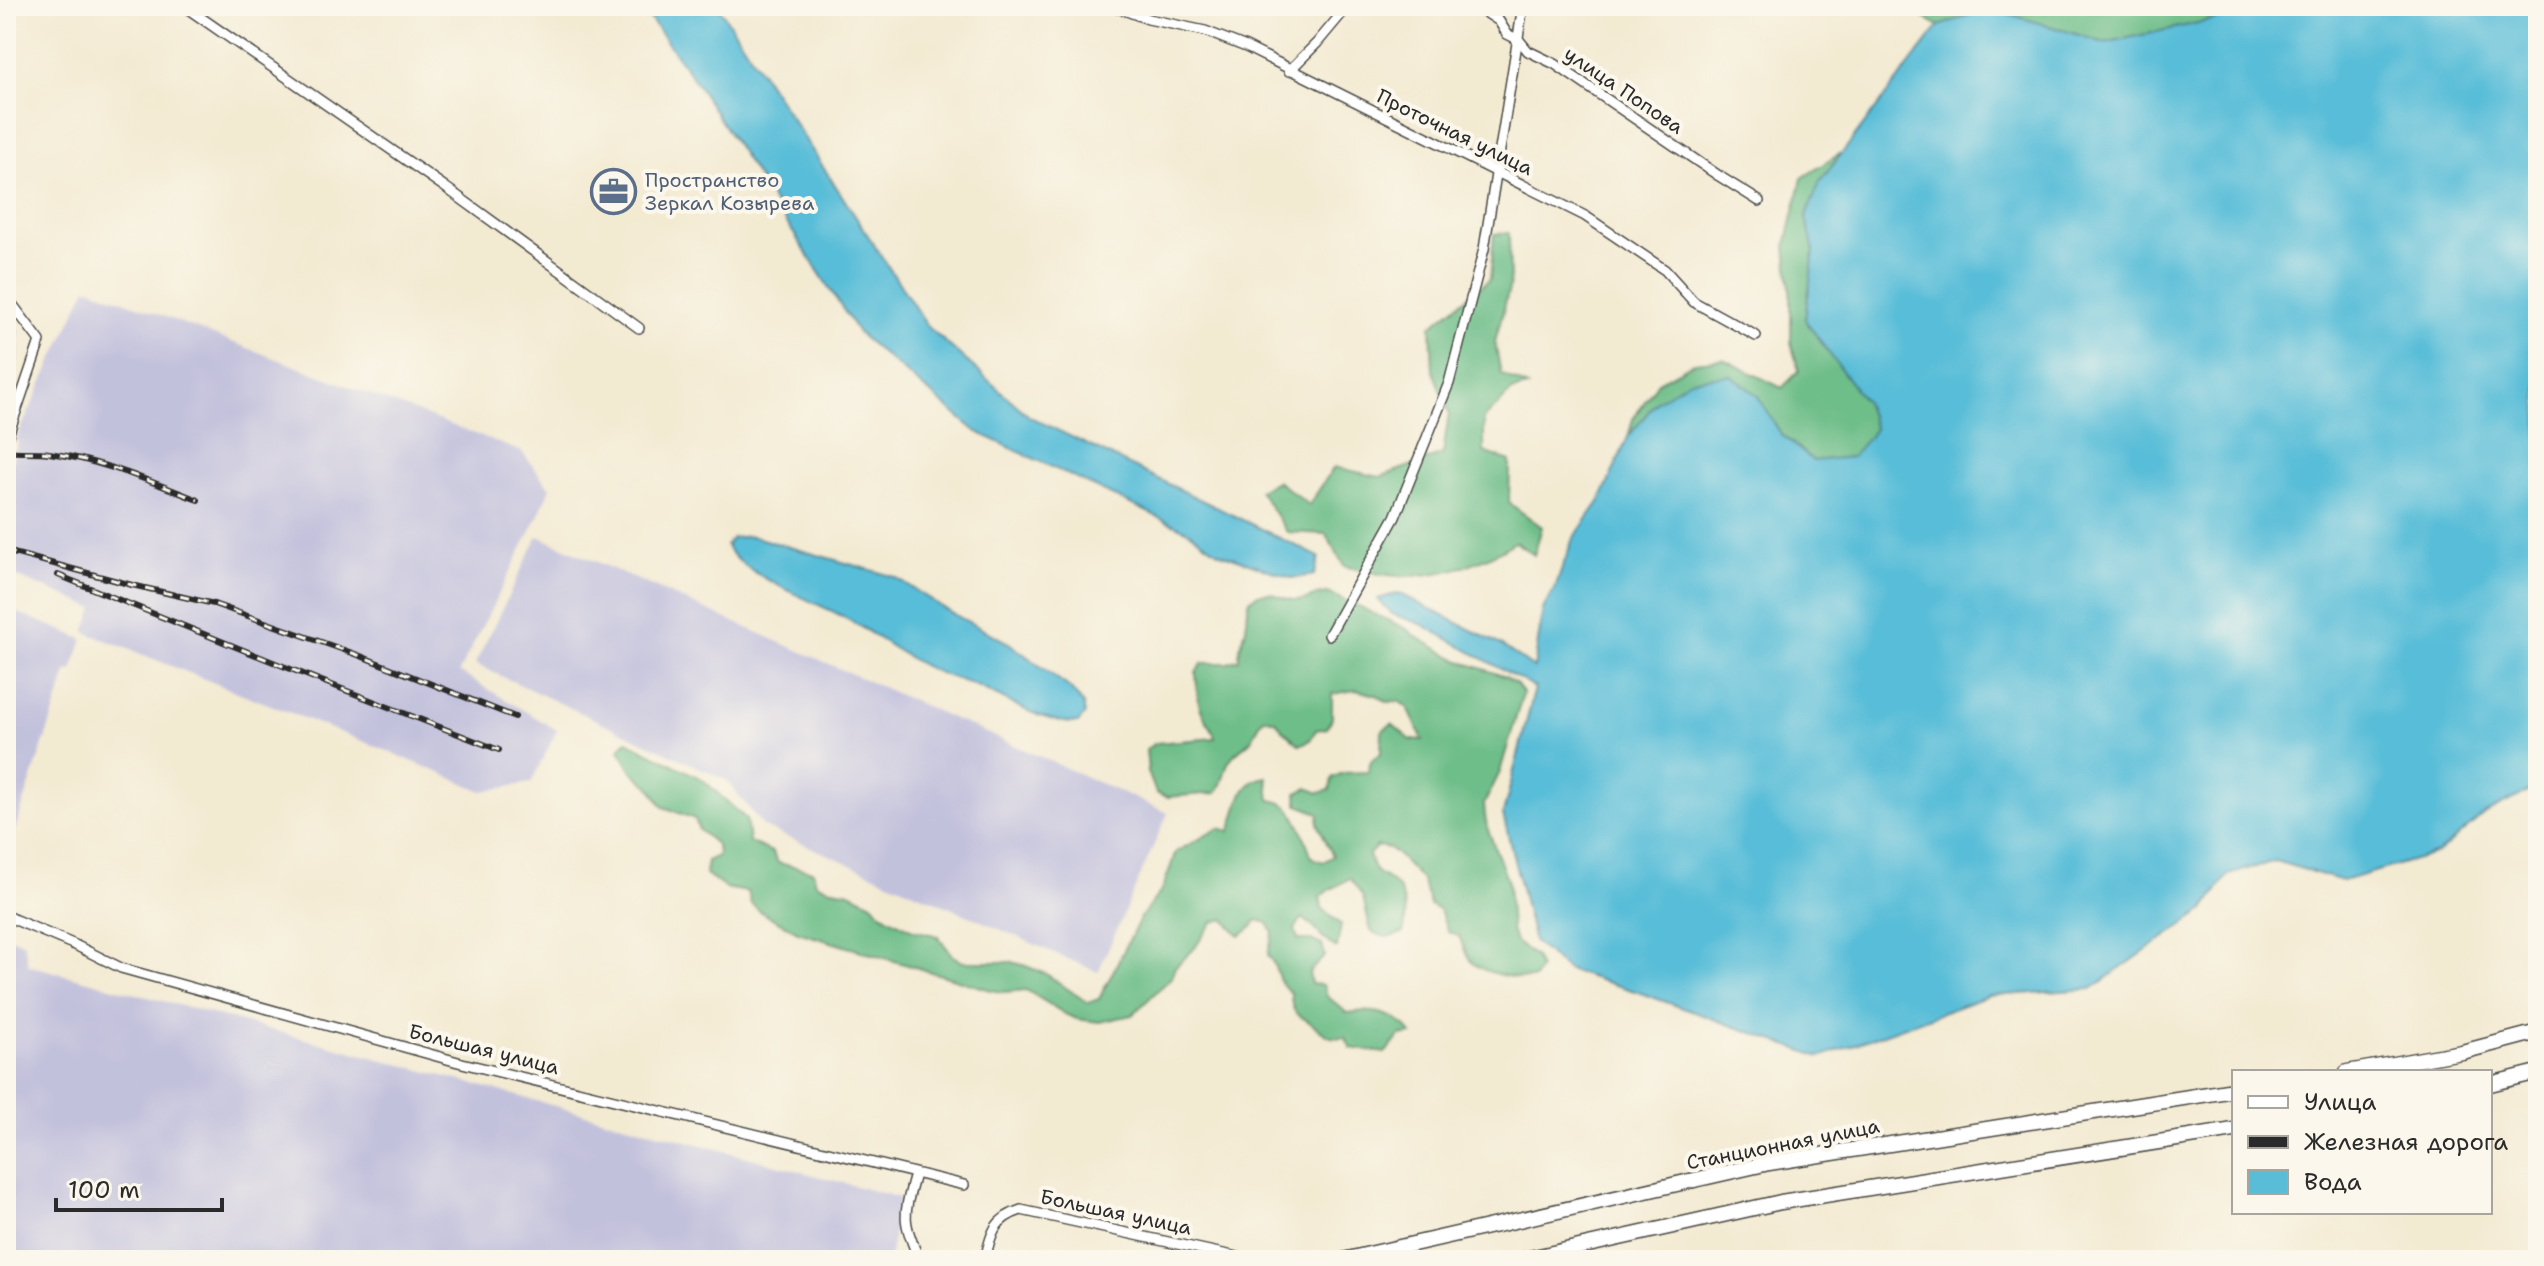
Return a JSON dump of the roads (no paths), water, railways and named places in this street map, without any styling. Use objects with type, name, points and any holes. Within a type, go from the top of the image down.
[{"type":"main road","points":[[2358,1070],[2462,1052],[2538,1032]]},
{"type":"main road","points":[[2492,1084],[2538,1072]]},
{"type":"main road","name":"Станционная улица","points":[[1343,1260],[1769,1163],[2232,1090]]},
{"type":"main road","points":[[1521,1260],[1781,1202],[2232,1130]]},
{"type":"street","points":[[184,6],[445,187],[639,328]]},
{"type":"street","name":"Проточная улица","points":[[1113,6],[1148,19],[1205,31],[1246,47],[1585,216],[1665,270],[1694,302],[1756,336]]},
{"type":"street","points":[[1289,71],[1348,6]]},
{"type":"street","points":[[1329,635],[1395,517],[1449,383],[1484,249],[1523,6]]},
{"type":"street","name":"улица Попова","points":[[1483,7],[1499,21],[1507,34],[1519,40],[1528,51],[1555,64],[1759,201]]},
{"type":"street","points":[[6,296],[40,341],[6,441]]},
{"type":"street","name":"Большая улица","points":[[6,916],[121,968],[458,1062],[964,1185]]},
{"type":"street","points":[[915,1174],[905,1213],[905,1226],[919,1260]]},
{"type":"street","name":"Большая улица","points":[[985,1260],[992,1229],[1010,1214],[1021,1210],[1251,1260]]},
{"type":"water","points":[[641,6],[718,6],[927,326],[1030,417],[1319,557],[1314,575],[1291,578],[1218,552],[1188,531],[977,432],[859,334],[695,81]]},
{"type":"water","points":[[2262,6],[2538,6],[2538,787],[2485,813],[2438,853],[2343,881],[2275,861],[2228,875],[2204,910],[2091,989],[1988,996],[1820,1057],[1568,970],[1534,942],[1503,814],[1535,688],[1421,624],[1392,614],[1378,599],[1399,593],[1501,645],[1534,668],[1543,609],[1555,588],[1572,541],[1601,499],[1628,437],[1657,401],[1690,380],[1730,375],[1757,395],[1781,434],[1813,461],[1852,457],[1875,429],[1865,402],[1805,320],[1814,251],[1806,217],[1820,182],[1939,26],[1989,8],[2105,43],[2250,12]]},
{"type":"water","points":[[751,536],[895,577],[951,613],[1009,643],[1070,688],[1083,704],[1085,714],[1078,723],[1052,720],[924,666],[851,621],[777,585],[745,565],[726,545],[732,538]]},
{"type":"railway","points":[[6,451],[49,453],[87,461],[198,500]]},
{"type":"railway","points":[[6,551],[214,604],[358,655],[515,717]]},
{"type":"railway","points":[[58,575],[499,750]]},
{"type":"place","name":"Пространство Зеркал Козырева","points":[[614,191]]}]
